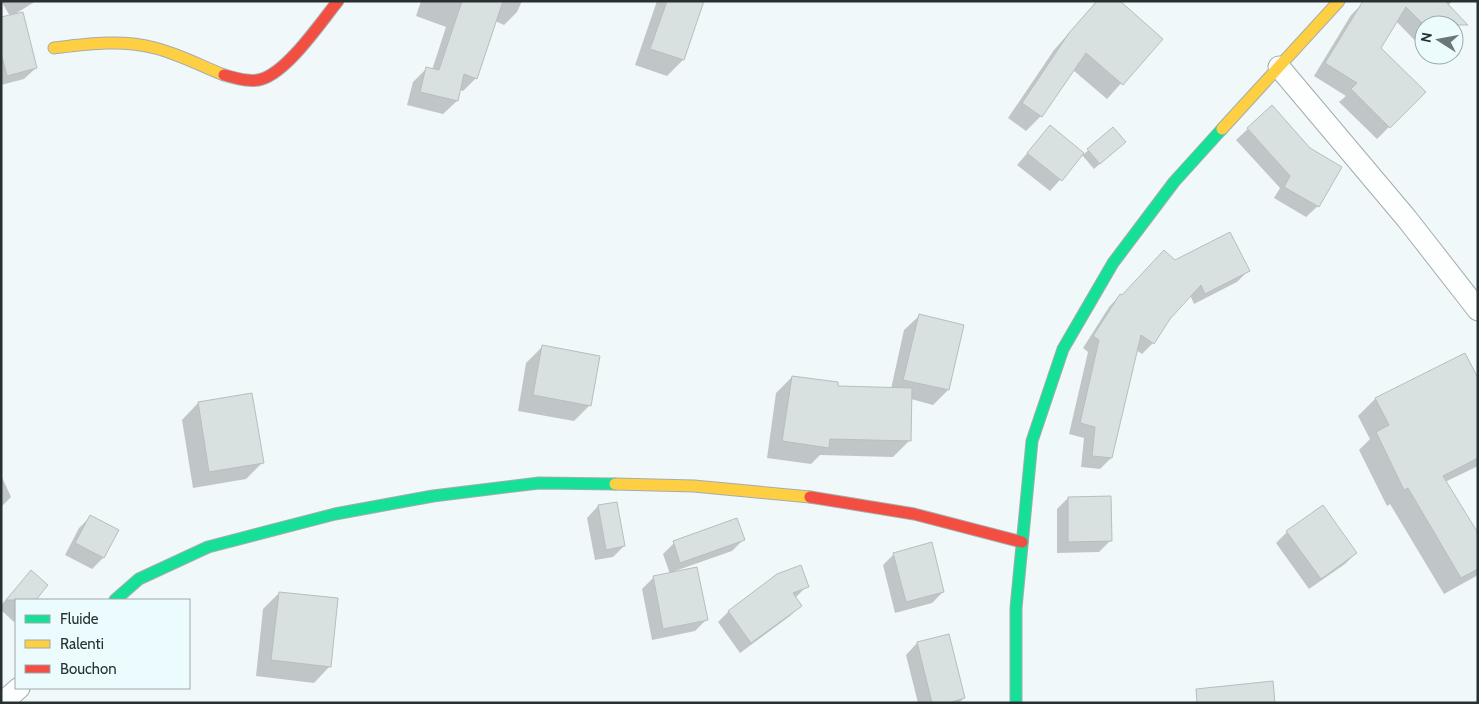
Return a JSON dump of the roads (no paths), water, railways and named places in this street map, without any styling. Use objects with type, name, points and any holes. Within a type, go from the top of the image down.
[{"type":"street","points":[[54,48],[124,42],[155,47],[241,80],[262,80],[286,64],[338,1]]},
{"type":"street","points":[[1016,703],[1016,608],[1032,441],[1063,349],[1113,263],[1174,182],[1339,1]]},
{"type":"street","points":[[1279,66],[1407,219],[1478,310]]},
{"type":"street","points":[[116,599],[139,579],[217,545],[335,514],[434,496],[539,483],[694,486],[817,498],[914,514],[1022,542]]},
{"type":"street","points":[[2,703],[18,689]]}]
